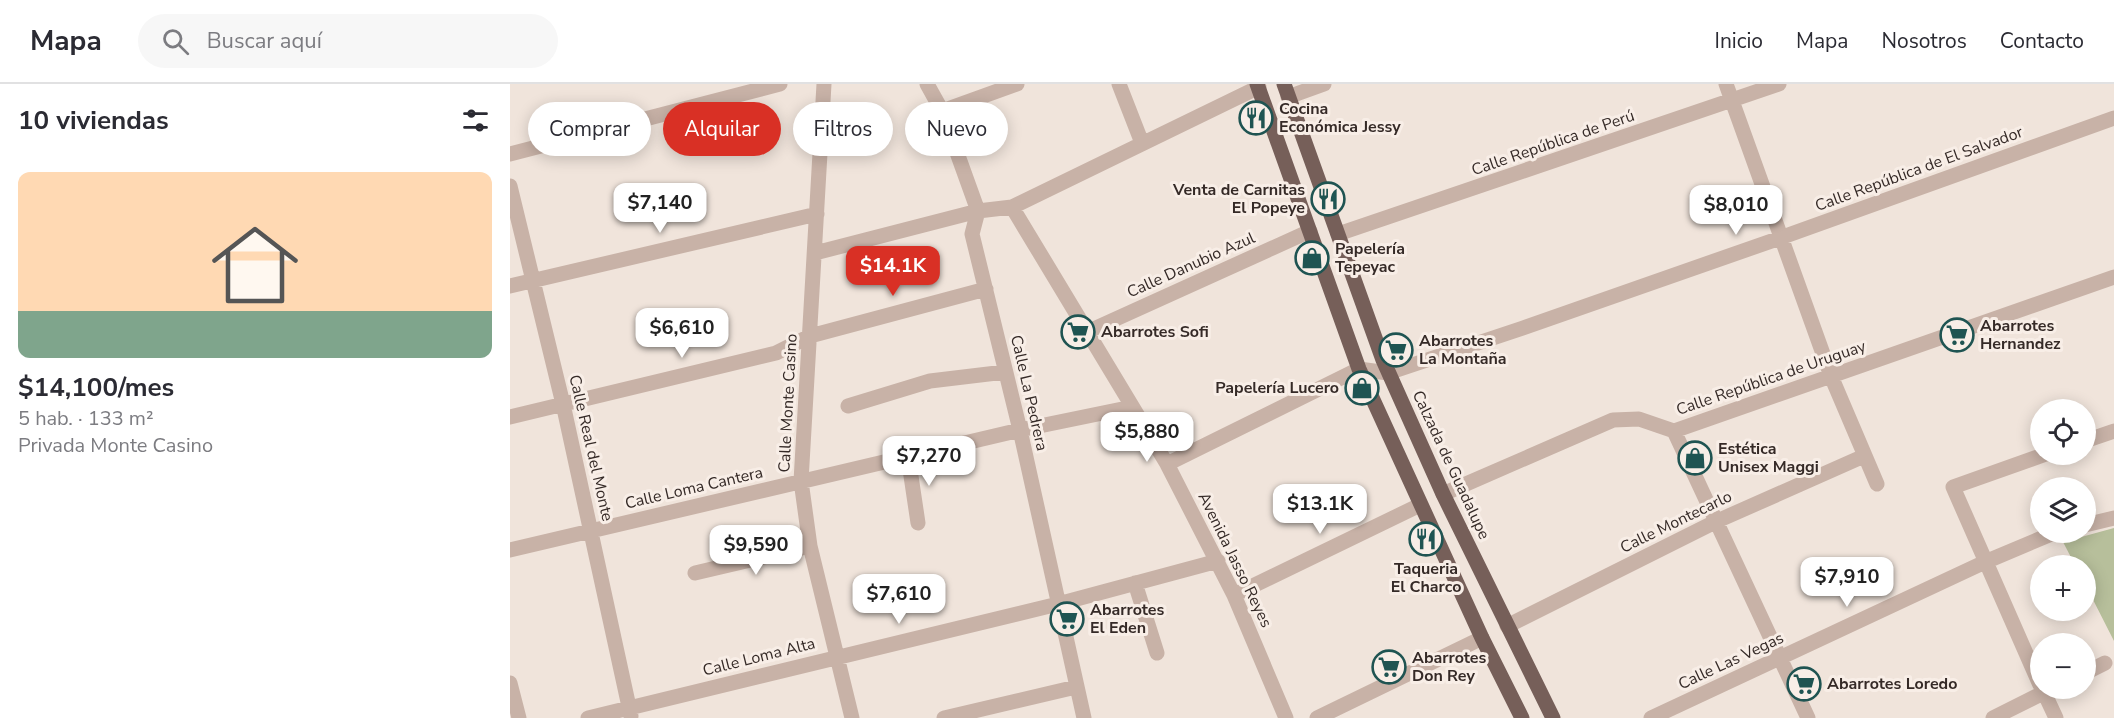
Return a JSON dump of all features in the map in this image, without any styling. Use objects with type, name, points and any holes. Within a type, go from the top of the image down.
[{"type":"main road","points":[[1258,86],[1359,369],[1482,638],[1522,718]]},
{"type":"main road","name":"Calzada de Guadalupe","points":[[1286,90],[1388,373],[1443,494],[1553,718]]},
{"type":"street","points":[[510,154],[779,84]]},
{"type":"street","name":"Calle Monte Casino","points":[[824,84],[801,481],[810,546],[852,718]]},
{"type":"street","name":"Calle La Pedrera","points":[[927,84],[937,102]]},
{"type":"street","points":[[967,102],[1017,84]]},
{"type":"street","points":[[1119,84],[1142,144]]},
{"type":"street","points":[[1286,90],[1324,84]]},
{"type":"street","points":[[1726,84],[1831,376],[1877,484]]},
{"type":"street","name":"Calle República de Perú","points":[[1338,234],[1779,84]]},
{"type":"street","points":[[815,253],[978,211],[1012,207],[1258,86]]},
{"type":"street","name":"Calle República de El Salvador","points":[[1359,369],[1388,373],[1780,238],[2114,118]]},
{"type":"street","name":"Calle La Pedrera","points":[[958,156],[978,211],[972,234],[1020,430],[1084,718]]},
{"type":"street","name":"Calle Real del Monte","points":[[510,186],[563,404],[630,713]]},
{"type":"street","name":"Avenida Jasso Reyes","points":[[1012,207],[1167,464],[1234,595],[1286,718]]},
{"type":"street","points":[[510,286],[817,214]]},
{"type":"street","name":"Calle Danubio Azul","points":[[1087,332],[1310,231]]},
{"type":"street","name":"Calle República de Uruguay","points":[[1443,494],[1613,420],[1639,419],[1674,431],[2114,277]]},
{"type":"street","points":[[510,417],[776,353],[810,336],[986,289]]},
{"type":"street","points":[[1167,464],[1359,369]]},
{"type":"street","points":[[848,406],[930,381],[1005,372]]},
{"type":"street","name":"Calle Loma Cantera","points":[[510,550],[1020,430],[1132,407]]},
{"type":"street","points":[[2096,437],[2114,430]]},
{"type":"street","points":[[1674,431],[1714,522],[1808,718]]},
{"type":"street","points":[[908,456],[918,523]]},
{"type":"street","name":"Calle Montecarlo","points":[[1507,626],[1714,522],[1864,456]]},
{"type":"street","points":[[2030,460],[1953,488],[2030,659]]},
{"type":"street","points":[[1234,595],[1420,505]]},
{"type":"street","points":[[2096,522],[2114,518]]},
{"type":"street","name":"Calle Las Vegas","points":[[1651,718],[2030,543]]},
{"type":"street","points":[[695,573],[810,546]]},
{"type":"street","name":"Calle Loma Alta","points":[[588,718],[630,713],[838,656],[1058,604],[1218,561]]},
{"type":"street","points":[[1134,583],[1157,653]]},
{"type":"street","points":[[1317,718],[1482,638]]},
{"type":"street","points":[[2096,668],[2105,663]]},
{"type":"street","points":[[510,682],[519,718]]},
{"type":"street","points":[[944,718],[1076,687]]},
{"type":"street","points":[[1993,718],[2030,697]]},
{"type":"street","points":[[2048,699],[2056,718]]},
{"type":"green space","points":[[2114,528],[2114,641],[2096,606],[2096,555],[2070,555],[2064,543],[2096,543],[2096,533]]},
{"type":"place","name":"Cocina Económica Jessy","points":[[1256,118]]},
{"type":"place","name":"Venta de Carnitas El Popeye","points":[[1328,199]]},
{"type":"place","name":"Papelería Tepeyac","points":[[1312,258]]},
{"type":"place","name":"Abarrotes Sofi","points":[[1078,332]]},
{"type":"place","name":"Abarrotes Hernandez","points":[[1957,335]]},
{"type":"place","name":"Abarrotes La Montaña","points":[[1396,350]]},
{"type":"place","name":"Papelería Lucero","points":[[1362,388]]},
{"type":"place","name":"Estética Unisex Maggi","points":[[1695,458]]},
{"type":"place","name":"Taqueria El Charco","points":[[1426,539]]},
{"type":"place","name":"Abarrotes El Eden","points":[[1067,619]]},
{"type":"place","name":"Abarrotes Don Rey","points":[[1389,667]]},
{"type":"place","name":"Abarrotes Loredo","points":[[1804,684]]}]
